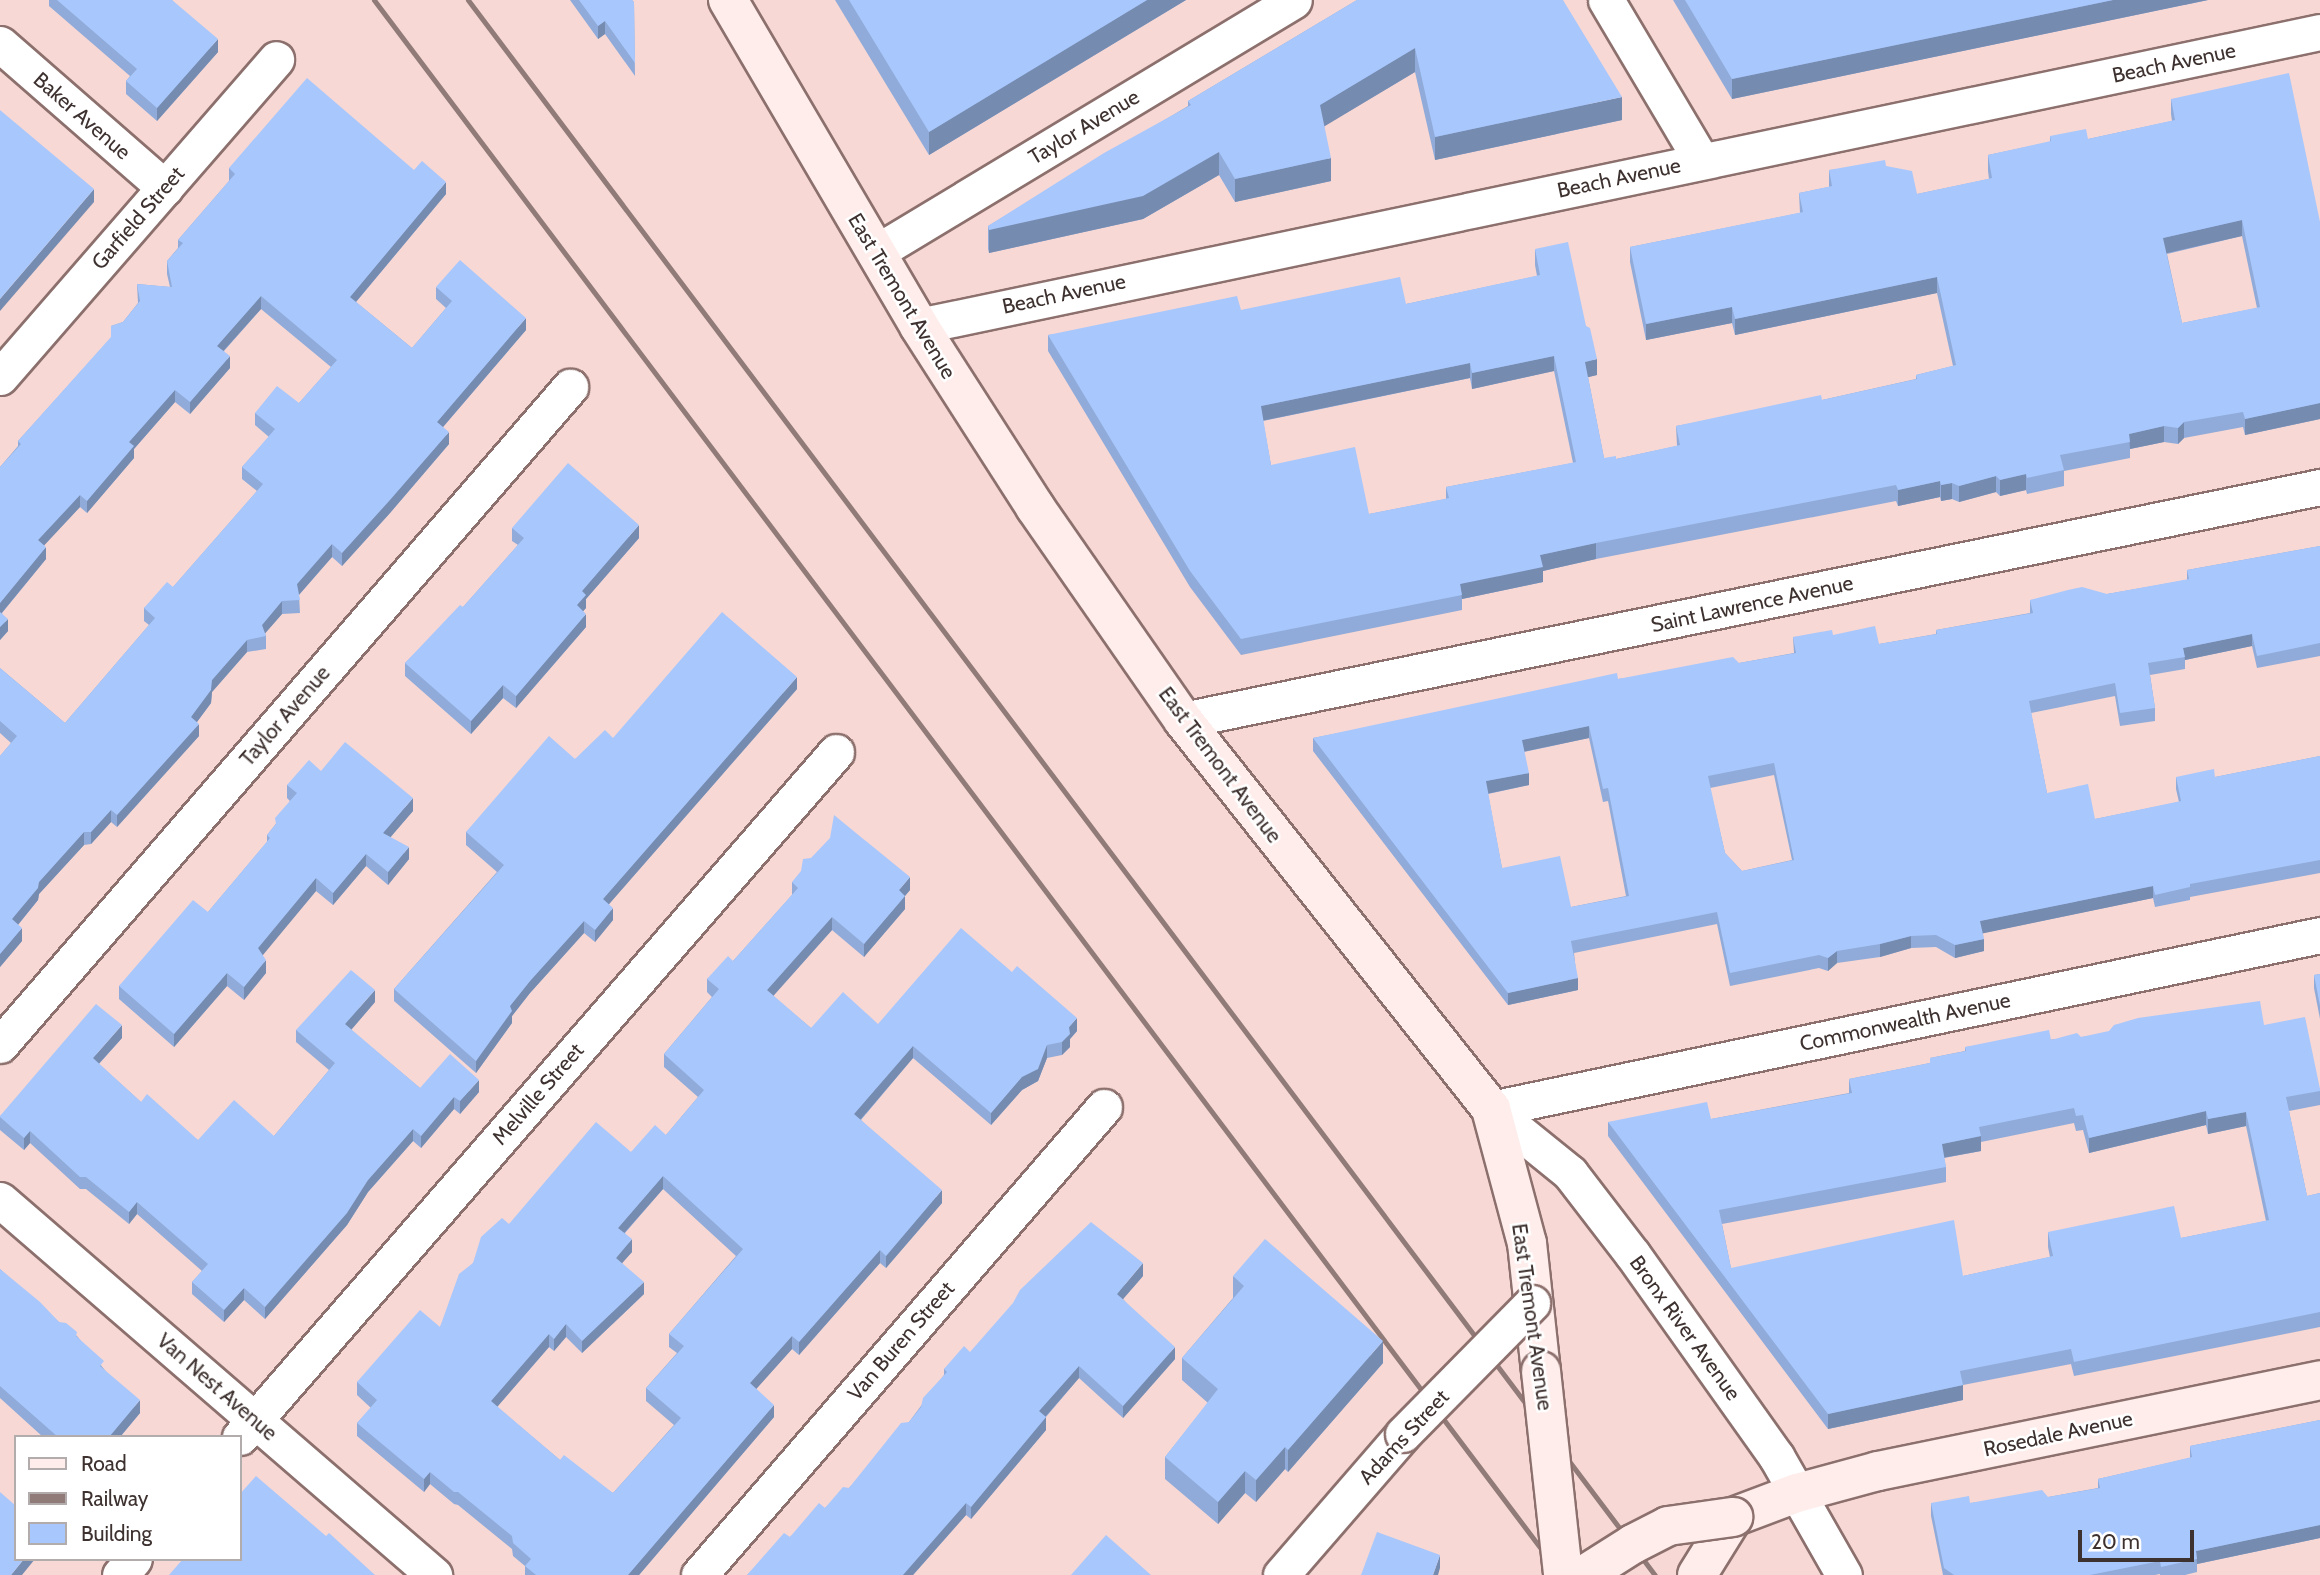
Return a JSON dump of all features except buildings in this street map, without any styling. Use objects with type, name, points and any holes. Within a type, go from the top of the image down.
[{"type":"main road","name":"East Tremont Avenue","points":[[728,0],[919,326],[1035,507],[1183,720],[1491,1109],[1527,1243],[1563,1575]]},
{"type":"main road","name":"Rosedale Avenue","points":[[1584,1575],[1668,1526],[1733,1517],[1797,1493],[1878,1471],[2320,1380]]},
{"type":"main road","points":[[1697,1575],[1733,1517]]},
{"type":"street","name":"Taylor Avenue","points":[[875,253],[1294,0]]},
{"type":"street","points":[[1605,0],[1701,160]]},
{"type":"street","name":"Beach Avenue","points":[[919,326],[2320,32]]},
{"type":"street","name":"Baker Avenue","points":[[0,44],[164,188]]},
{"type":"street","name":"Garfield Street","points":[[0,377],[276,59]]},
{"type":"street","name":"Taylor Avenue","points":[[0,1045],[570,387]]},
{"type":"street","name":"Saint Lawrence Avenue","points":[[1183,720],[2320,487]]},
{"type":"street","name":"Melville Street","points":[[247,1428],[836,752]]},
{"type":"street","name":"Commonwealth Avenue","points":[[1491,1109],[2320,935]]},
{"type":"street","name":"Van Buren Street","points":[[699,1575],[1104,1107]]},
{"type":"street","name":"Bronx River Avenue","points":[[1491,1109],[1570,1173],[1683,1322],[1776,1456],[1844,1575]]},
{"type":"street","name":"Van Nest Avenue","points":[[0,1200],[247,1428],[434,1575]]},
{"type":"street","name":"Adams Street","points":[[1281,1575],[1403,1434],[1532,1303]]},
{"type":"street","points":[[120,1575],[132,1561]]},
{"type":"railway","points":[[374,0],[1561,1575]]},
{"type":"railway","points":[[468,0],[1655,1575]]}]
